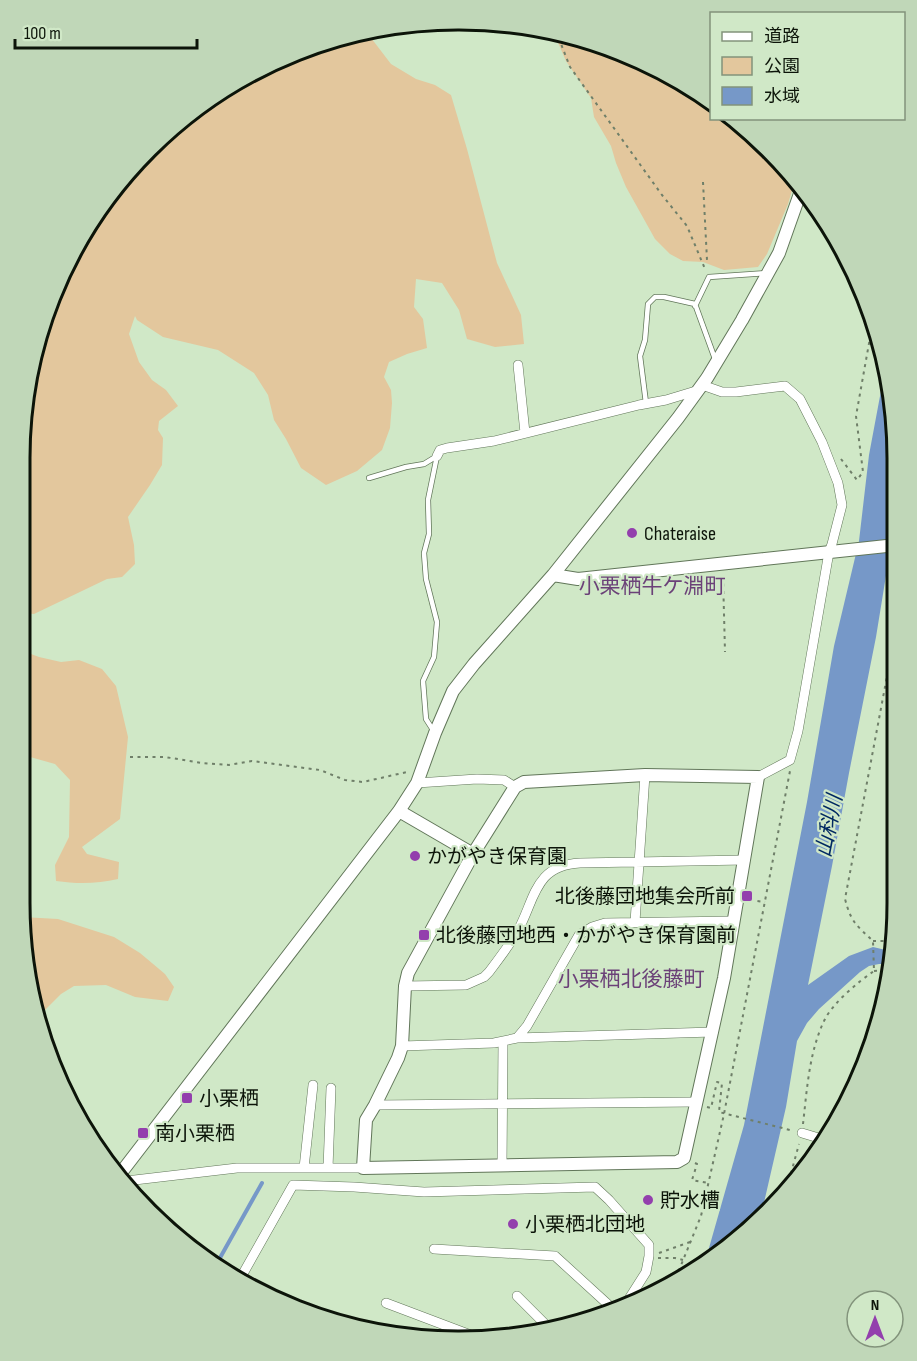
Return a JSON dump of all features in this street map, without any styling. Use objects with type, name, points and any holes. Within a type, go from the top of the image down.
[{"type":"street","points":[[124,1169],[399,812],[419,777],[453,691],[553,575],[701,387],[779,254],[798,198]]},
{"type":"street","points":[[518,365],[525,433]]},
{"type":"street","points":[[363,1168],[366,1120],[402,1046],[405,986],[408,973],[473,854],[515,787],[524,782],[645,774],[758,777],[790,760],[798,731],[832,544],[842,505],[838,483],[822,442],[800,399],[785,386],[729,392],[701,387],[666,400],[494,441],[447,448],[440,450],[437,456]]},
{"type":"street","points":[[553,575],[578,579],[887,546]]},
{"type":"street","points":[[635,922],[645,774]]},
{"type":"street","points":[[419,777],[504,780],[515,787]]},
{"type":"street","points":[[132,1180],[237,1168],[502,1166],[677,1162],[684,1158],[713,1032],[758,777]]},
{"type":"street","points":[[399,812],[473,854]]},
{"type":"street","points":[[405,986],[466,986],[484,977],[516,933],[542,879],[559,866],[574,863],[745,860]]},
{"type":"street","points":[[517,1038],[527,1026],[579,935],[591,927],[605,923],[734,921]]},
{"type":"street","points":[[402,1046],[503,1042],[517,1038],[713,1032]]},
{"type":"street","points":[[502,1166],[503,1042]]},
{"type":"street","points":[[304,1168],[313,1085]]},
{"type":"street","points":[[328,1168],[331,1088]]},
{"type":"street","points":[[375,1105],[696,1102]]},
{"type":"street","points":[[799,1132],[817,1138]]},
{"type":"street","points":[[243,1273],[292,1185],[424,1192],[595,1187],[649,1245],[653,1257],[632,1294]]},
{"type":"street","points":[[434,1250],[555,1256],[607,1304]]},
{"type":"street","points":[[518,1296],[544,1323]]},
{"type":"street","points":[[386,1303],[460,1331]]},
{"type":"lane","points":[[716,363],[696,306],[709,277],[768,273]]},
{"type":"lane","points":[[646,403],[640,356],[645,340],[648,304],[655,297],[664,297],[696,306]]},
{"type":"lane","points":[[369,478],[424,464],[437,456]]},
{"type":"lane","points":[[435,733],[426,719],[423,681],[434,657],[437,622],[426,579],[424,553],[429,534],[428,500],[437,456]]},
{"type":"path","points":[[560,43],[570,67],[662,195],[687,225],[709,277]]},
{"type":"path","points":[[703,182],[707,260]]},
{"type":"path","points":[[857,480],[863,472],[856,416],[870,340]]},
{"type":"path","points":[[722,564],[725,652]]},
{"type":"path","points":[[885,941],[873,941],[854,923],[845,899],[887,676]]},
{"type":"path","points":[[130,758],[165,757],[229,765],[252,761],[320,770],[345,780],[363,782],[411,771],[419,777]]},
{"type":"path","points":[[679,1270],[701,1216],[724,1114],[790,772],[790,760]]},
{"type":"path","points":[[738,899],[765,902]]},
{"type":"path","points":[[873,941],[874,969]]},
{"type":"path","points":[[790,1173],[811,1058],[825,1018],[851,988],[874,969],[881,969]]},
{"type":"path","points":[[696,1102],[711,1108],[717,1082],[722,1083],[719,1112],[799,1132]]},
{"type":"path","points":[[684,1158],[697,1164],[692,1180],[708,1183]]},
{"type":"path","points":[[653,1257],[690,1242]]},
{"type":"path","points":[[653,1257],[683,1260]]},
{"type":"green space","points":[[372,39],[391,64],[416,79],[435,85],[451,95],[497,263],[521,315],[524,344],[495,347],[467,339],[459,310],[442,283],[416,279],[414,307],[423,319],[427,348],[389,362],[384,377],[391,390],[392,403],[390,428],[382,450],[357,471],[326,485],[301,468],[274,420],[268,395],[254,373],[218,350],[163,337],[137,320],[135,316],[129,334],[139,362],[152,380],[166,390],[178,406],[159,421],[158,430],[163,438],[162,465],[128,517],[134,545],[135,564],[122,577],[107,579],[34,614],[30,614],[30,458],[38,375],[53,321],[87,244],[102,220],[136,176],[176,136],[220,102],[269,74],[295,63]]},
{"type":"green space","points":[[558,42],[622,63],[673,87],[710,112],[710,120],[720,120],[741,136],[781,176],[792,190],[767,254],[758,267],[724,270],[703,262],[683,261],[670,254],[655,239],[626,187],[611,146],[594,117],[591,98],[566,61]]},
{"type":"green space","points":[[30,654],[61,662],[79,660],[102,669],[116,686],[128,737],[120,819],[82,847],[87,854],[119,862],[118,879],[87,883],[56,881],[55,865],[69,837],[70,780],[55,764],[30,757]]},
{"type":"green space","points":[[31,917],[58,919],[114,937],[140,953],[165,974],[174,987],[168,1001],[135,997],[106,985],[74,986],[61,994],[44,1011],[38,986]]},
{"type":"water","name":"山科川","points":[[881,390],[887,458],[887,569],[876,637],[808,985],[849,956],[873,947],[884,950],[882,964],[869,966],[860,972],[807,1023],[797,1041],[786,1107],[764,1202],[741,1225],[708,1250],[744,1125],[807,802],[834,646],[859,541],[869,455]]},
{"type":"waterway","points":[[220,1259],[262,1183]]},
{"type":"place","name":"Chateraise","points":[[632,533]]},
{"type":"place","name":"かがやき保育園","points":[[415,856]]},
{"type":"place","name":"北後藤団地集会所前","points":[[747,896]]},
{"type":"place","name":"北後藤団地西・かがやき保育園前","points":[[424,935]]},
{"type":"place","name":"小栗栖","points":[[187,1098]]},
{"type":"place","name":"南小栗栖","points":[[143,1133]]},
{"type":"place","name":"貯水槽","points":[[648,1200]]},
{"type":"place","name":"小栗栖北団地","points":[[513,1224]]},
{"type":"district","name":"小栗栖牛ケ淵町","points":[[652,586]]},
{"type":"district","name":"小栗栖北後藤町","points":[[631,979]]}]
